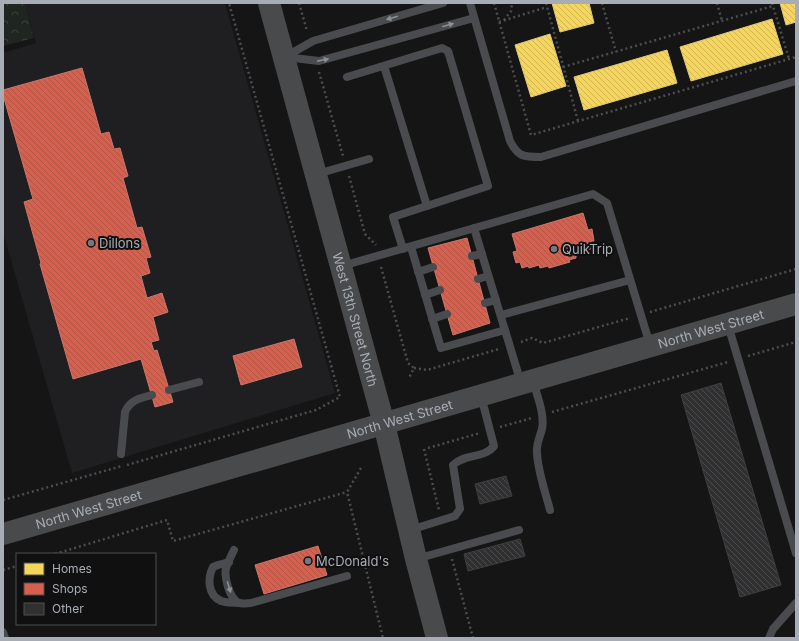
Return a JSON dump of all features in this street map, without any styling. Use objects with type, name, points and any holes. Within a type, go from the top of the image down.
[{"type":"main road","name":"West 13th Street North","points":[[269,3],[384,424],[416,559],[437,638]]},
{"type":"main road","name":"North West Street","points":[[3,534],[796,304]]},
{"type":"lane","points":[[284,57],[311,42],[443,3]]},
{"type":"lane","points":[[470,3],[510,141],[515,150],[522,156],[541,157],[796,81]]},
{"type":"lane","points":[[284,57],[319,61],[474,18]]},
{"type":"lane","points":[[347,77],[442,48],[448,50],[488,186],[393,217],[418,272],[441,348],[505,330]]},
{"type":"lane","points":[[384,66],[427,206]]},
{"type":"lane","points":[[316,174],[369,159]]},
{"type":"lane","points":[[341,266],[593,194],[608,203],[650,346]]},
{"type":"lane","points":[[474,228],[510,345],[542,415],[542,429],[538,440],[537,452],[539,468],[550,510]]},
{"type":"lane","points":[[472,256],[482,254]]},
{"type":"lane","points":[[418,272],[433,268]]},
{"type":"lane","points":[[478,279],[488,276]]},
{"type":"lane","points":[[500,315],[630,280]]},
{"type":"lane","points":[[425,295],[440,290]]},
{"type":"lane","points":[[484,303],[496,300]]},
{"type":"lane","points":[[432,319],[447,314]]},
{"type":"lane","points":[[728,324],[796,553]]},
{"type":"lane","points":[[169,390],[199,382]]},
{"type":"lane","points":[[121,454],[125,412],[127,407],[136,399],[152,395]]},
{"type":"lane","points":[[409,530],[455,516],[460,509],[453,465],[459,459],[490,452],[494,446],[481,395]]},
{"type":"lane","points":[[416,559],[519,530]]},
{"type":"lane","points":[[234,550],[228,562],[226,573],[229,589],[236,601],[240,603]]},
{"type":"lane","points":[[228,562],[213,567],[209,578],[211,590],[220,600],[240,603],[251,603],[346,576]]},
{"type":"lane","points":[[769,638],[773,629],[796,603]]},
{"type":"lane","points":[[3,632],[5,638]]},
{"type":"path","points":[[3,500],[316,410],[340,397],[229,3]]},
{"type":"path","points":[[299,3],[311,42]]},
{"type":"path","points":[[494,3],[531,135],[796,57]]},
{"type":"path","points":[[503,20],[512,11],[512,3]]},
{"type":"path","points":[[546,3],[578,121]]},
{"type":"path","points":[[602,3],[616,52]]},
{"type":"path","points":[[717,3],[722,21]]},
{"type":"path","points":[[563,68],[722,21],[772,4],[789,59]]},
{"type":"path","points":[[499,22],[547,7]]},
{"type":"path","points":[[316,61],[365,234],[377,246],[408,363],[414,368],[426,370],[532,338],[543,344],[640,314],[796,270]]},
{"type":"path","points":[[428,448],[796,342]]},
{"type":"path","points":[[409,378],[414,368]]},
{"type":"path","points":[[58,553],[167,520],[173,541],[347,492],[361,468]]},
{"type":"path","points":[[347,492],[383,638]]},
{"type":"path","points":[[3,570],[16,566]]},
{"type":"shaded area","points":[[25,3],[225,3],[335,393],[72,473],[3,232],[3,53],[36,43]]},
{"type":"green space","points":[[3,3],[25,3],[34,38],[3,46]]},
{"type":"building: Homes","points":[[552,3],[589,3],[594,23],[560,32]]},
{"type":"building: Homes","points":[[780,3],[796,3],[796,22],[786,25]]},
{"type":"building: Homes","points":[[772,19],[783,54],[691,81],[680,47]]},
{"type":"building: Homes","points":[[550,34],[566,86],[531,97],[515,45]]},
{"type":"building: Homes","points":[[667,50],[677,83],[584,110],[574,77]]},
{"type":"building: Shops","name":"Dillons","points":[[82,68],[101,134],[109,132],[114,149],[120,148],[128,176],[123,178],[137,228],[142,227],[151,257],[146,258],[150,273],[141,276],[147,298],[162,293],[168,312],[153,317],[159,340],[151,342],[154,351],[157,350],[173,402],[155,407],[141,359],[73,379],[24,202],[33,199],[3,95],[3,90]]},
{"type":"building: Shops","points":[[583,213],[588,230],[592,229],[594,241],[591,241],[593,248],[576,254],[576,258],[569,260],[570,262],[549,268],[548,266],[540,268],[539,265],[529,268],[528,266],[522,268],[520,262],[516,263],[513,252],[517,251],[512,234]]},
{"type":"building: Shops","points":[[467,238],[490,323],[453,335],[428,248]]},
{"type":"building: Shops","points":[[294,339],[302,367],[241,385],[233,356]]},
{"type":"building: Shops","points":[[318,546],[327,575],[264,594],[255,565]]},
{"type":"building: Other","points":[[721,383],[781,585],[740,597],[681,395]]},
{"type":"building: Other","points":[[506,476],[512,496],[480,504],[475,484]]},
{"type":"building: Other","points":[[520,539],[525,556],[468,571],[464,554]]},
{"type":"place","name":"Dillons","points":[[91,243]]},
{"type":"place","name":"QuikTrip","points":[[554,249]]},
{"type":"place","name":"McDonald's","points":[[308,561]]}]
